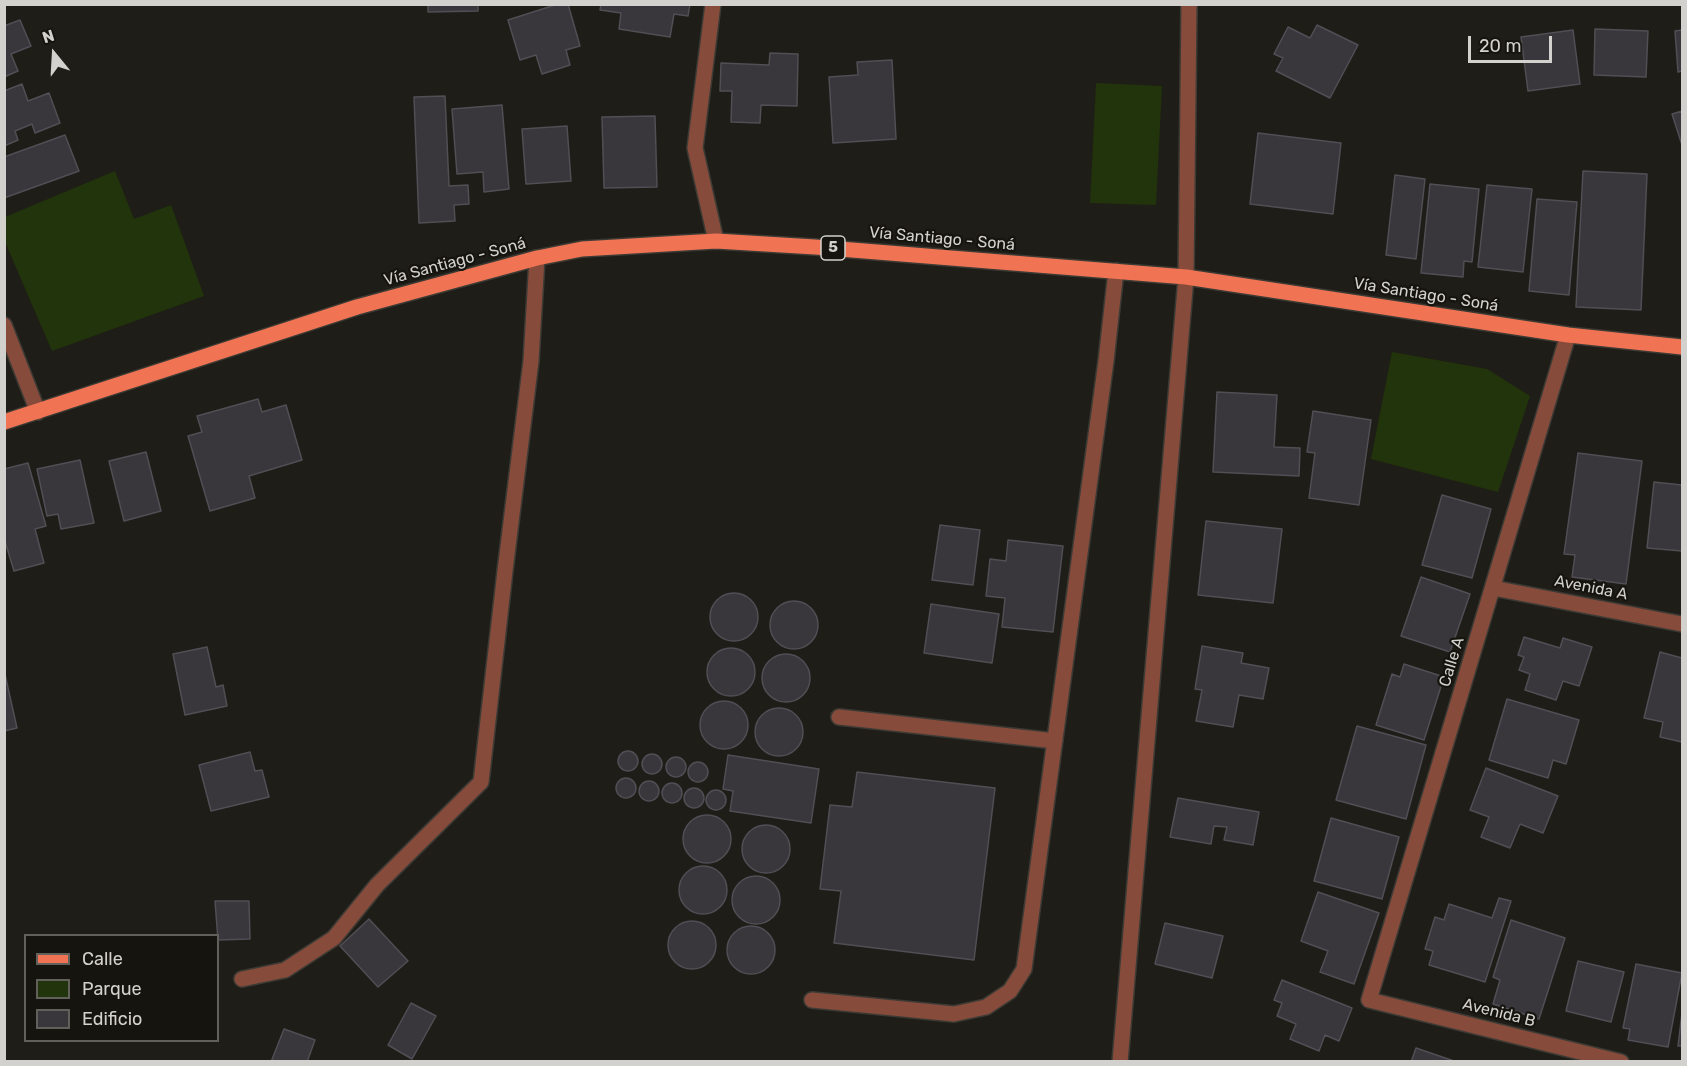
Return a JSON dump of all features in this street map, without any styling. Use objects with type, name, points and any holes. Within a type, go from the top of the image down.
[{"type":"main road","name":"Vía Santiago - Soná","points":[[4,422],[357,307],[537,258],[582,249],[716,242],[815,247],[1186,277],[1568,335],[1683,347]]},
{"type":"street","points":[[713,4],[695,148],[716,242]]},
{"type":"street","points":[[1120,1062],[1186,277],[1189,4]]},
{"type":"street","points":[[242,979],[285,970],[334,939],[377,885],[481,782],[531,361],[537,258]]},
{"type":"street","points":[[812,1000],[954,1014],[986,1007],[1010,991],[1024,969],[1106,362],[1116,271]]},
{"type":"street","points":[[4,326],[38,412]]},
{"type":"street","name":"Calle A","points":[[1369,1000],[1568,335]]},
{"type":"street","name":"Avenida A","points":[[1493,588],[1683,624]]},
{"type":"street","points":[[838,717],[1055,741]]},
{"type":"street","name":"Avenida B","points":[[1369,1000],[1621,1062]]},
{"type":"green space","points":[[1096,83],[1162,86],[1156,205],[1090,203]]},
{"type":"green space","points":[[115,171],[134,219],[171,205],[204,296],[52,351],[5,242],[5,217]]},
{"type":"green space","points":[[1392,352],[1487,369],[1530,396],[1498,492],[1371,459]]},
{"type":"building","points":[[428,4],[478,4],[478,11],[428,12]]},
{"type":"building","points":[[558,4],[568,4],[580,46],[566,50],[570,65],[542,74],[536,55],[520,60],[508,20]]},
{"type":"building","points":[[601,4],[690,4],[688,16],[674,14],[670,37],[619,29],[621,13],[600,10]]},
{"type":"building","points":[[20,20],[31,46],[11,54],[18,71],[4,77],[4,26]]},
{"type":"building","points":[[1317,25],[1358,45],[1330,98],[1276,71],[1283,58],[1274,54],[1288,27],[1310,38]]},
{"type":"building","points":[[1595,29],[1648,31],[1646,77],[1594,75]]},
{"type":"building","points":[[1573,30],[1580,84],[1528,91],[1521,37]]},
{"type":"building","points":[[1682,30],[1682,71],[1678,72],[1675,31]]},
{"type":"building","points":[[770,53],[798,54],[797,106],[761,105],[760,123],[731,122],[732,91],[720,91],[721,63],[769,65]]},
{"type":"building","points":[[892,60],[896,139],[833,143],[829,77],[858,75],[857,62]]},
{"type":"building","points":[[22,84],[28,101],[49,93],[60,123],[35,133],[32,124],[15,131],[18,140],[4,146],[4,91]]},
{"type":"building","points":[[445,96],[449,186],[468,185],[469,204],[454,205],[455,221],[419,223],[414,97]]},
{"type":"building","points":[[502,105],[509,189],[484,192],[483,172],[457,174],[452,109]]},
{"type":"building","points":[[1682,111],[1682,145],[1672,114]]},
{"type":"building","points":[[655,116],[657,187],[604,188],[602,117]]},
{"type":"building","points":[[567,126],[571,181],[526,184],[522,129]]},
{"type":"building","points":[[1258,133],[1341,143],[1333,214],[1250,204]]},
{"type":"building","points":[[65,135],[79,171],[4,198],[4,157]]},
{"type":"building","points":[[1583,171],[1647,174],[1641,310],[1576,307]]},
{"type":"building","points":[[1395,175],[1425,179],[1416,259],[1386,255]]},
{"type":"building","points":[[1430,184],[1479,189],[1472,262],[1464,261],[1463,277],[1421,273]]},
{"type":"building","points":[[1487,185],[1532,189],[1523,272],[1478,267]]},
{"type":"building","points":[[1537,199],[1577,202],[1569,295],[1529,291]]},
{"type":"building","points":[[1217,392],[1277,395],[1274,447],[1300,448],[1299,476],[1213,472]]},
{"type":"building","points":[[258,399],[262,412],[286,405],[302,460],[249,476],[255,498],[210,511],[188,436],[202,432],[197,416]]},
{"type":"building","points":[[1313,411],[1371,420],[1359,505],[1309,498],[1315,453],[1307,452]]},
{"type":"building","points":[[146,452],[161,511],[124,521],[109,461]]},
{"type":"building","points":[[1578,453],[1642,461],[1626,584],[1572,577],[1575,555],[1564,554]]},
{"type":"building","points":[[80,460],[94,523],[61,529],[58,514],[47,516],[37,469]]},
{"type":"building","points":[[28,463],[46,526],[35,529],[44,563],[14,571],[4,538],[4,469]]},
{"type":"building","points":[[1654,482],[1682,485],[1682,551],[1647,548]]},
{"type":"building","points":[[1442,495],[1491,509],[1472,578],[1422,565]]},
{"type":"building","points":[[1206,521],[1282,529],[1273,603],[1198,595]]},
{"type":"building","points":[[940,525],[980,530],[973,585],[932,580]]},
{"type":"building","points":[[1008,540],[1063,546],[1053,632],[1002,627],[1005,598],[986,596],[990,559],[1006,561]]},
{"type":"building","points":[[1421,577],[1470,594],[1450,652],[1401,636]]},
{"type":"building","points":[[734,593],[751,600],[758,617],[751,634],[734,641],[717,634],[710,617],[717,600]]},
{"type":"building","points":[[794,601],[811,608],[818,625],[811,642],[794,649],[777,642],[770,625],[777,608]]},
{"type":"building","points":[[931,604],[999,614],[992,663],[924,653]]},
{"type":"building","points":[[1524,637],[1560,648],[1563,638],[1592,647],[1579,686],[1563,681],[1556,700],[1525,690],[1530,674],[1519,670],[1524,657],[1518,655]]},
{"type":"building","points":[[1202,646],[1243,653],[1241,663],[1269,668],[1263,699],[1239,695],[1233,727],[1196,721],[1202,690],[1195,689]]},
{"type":"building","points":[[207,647],[216,687],[223,685],[227,706],[185,715],[173,654]]},
{"type":"building","points":[[731,648],[748,655],[755,672],[748,689],[731,696],[714,689],[707,672],[714,655]]},
{"type":"building","points":[[1660,652],[1682,658],[1682,742],[1660,737],[1663,722],[1644,718]]},
{"type":"building","points":[[786,654],[803,661],[810,678],[803,695],[786,702],[769,695],[762,678],[769,661]]},
{"type":"building","points":[[1404,664],[1444,677],[1424,740],[1376,725],[1392,674],[1400,677]]},
{"type":"building","points":[[4,670],[17,728],[4,731]]},
{"type":"building","points":[[1507,699],[1579,720],[1566,764],[1553,760],[1548,778],[1489,760]]},
{"type":"building","points":[[724,701],[741,708],[748,725],[741,742],[724,749],[707,742],[700,725],[707,708]]},
{"type":"building","points":[[779,708],[796,715],[803,732],[796,749],[779,756],[762,749],[755,732],[762,715]]},
{"type":"building","points":[[1357,726],[1426,745],[1406,819],[1336,800]]},
{"type":"building","points":[[628,751],[635,754],[638,761],[635,768],[628,771],[621,768],[618,761],[621,754]]},
{"type":"building","points":[[250,752],[255,771],[262,770],[269,797],[211,811],[199,765]]},
{"type":"building","points":[[652,754],[659,757],[662,764],[659,771],[652,774],[645,771],[642,764],[645,757]]},
{"type":"building","points":[[728,755],[819,769],[811,823],[730,811],[733,791],[723,789]]},
{"type":"building","points":[[676,757],[683,760],[686,767],[683,774],[676,777],[669,774],[666,767],[669,760]]},
{"type":"building","points":[[698,762],[705,765],[708,772],[705,779],[698,782],[691,779],[688,772],[691,765]]},
{"type":"building","points":[[1486,768],[1558,796],[1543,833],[1520,824],[1510,848],[1481,837],[1489,817],[1470,810]]},
{"type":"building","points":[[857,772],[995,788],[974,960],[834,943],[841,891],[820,889],[830,805],[852,807]]},
{"type":"building","points":[[626,778],[633,781],[636,788],[633,795],[626,798],[619,795],[616,788],[619,781]]},
{"type":"building","points":[[649,781],[656,784],[659,791],[656,798],[649,801],[642,798],[639,791],[642,784]]},
{"type":"building","points":[[672,783],[679,786],[682,793],[679,800],[672,803],[665,800],[662,793],[665,786]]},
{"type":"building","points":[[694,788],[701,791],[704,798],[701,805],[694,808],[687,805],[684,798],[687,791]]},
{"type":"building","points":[[716,790],[723,793],[726,800],[723,807],[716,810],[709,807],[706,800],[709,793]]},
{"type":"building","points":[[1178,798],[1259,812],[1253,845],[1224,840],[1227,827],[1214,826],[1211,844],[1170,837]]},
{"type":"building","points":[[707,815],[724,822],[731,839],[724,856],[707,863],[690,856],[683,839],[690,822]]},
{"type":"building","points":[[1331,818],[1399,837],[1382,899],[1314,881]]},
{"type":"building","points":[[766,825],[783,832],[790,849],[783,866],[766,873],[749,866],[742,849],[749,832]]},
{"type":"building","points":[[703,866],[720,873],[727,890],[720,907],[703,914],[686,907],[679,890],[686,873]]},
{"type":"building","points":[[756,876],[773,883],[780,900],[773,917],[756,924],[739,917],[732,900],[739,883]]},
{"type":"building","points":[[1318,892],[1379,913],[1354,984],[1320,972],[1328,951],[1301,941]]},
{"type":"building","points":[[1499,898],[1511,901],[1485,982],[1429,965],[1433,951],[1425,949],[1435,917],[1444,920],[1449,904],[1492,918]]},
{"type":"building","points":[[215,901],[249,901],[250,939],[219,940]]},
{"type":"building","points":[[369,919],[408,961],[378,987],[340,946]]},
{"type":"building","points":[[1511,920],[1565,938],[1539,1019],[1493,1004],[1500,980],[1493,977]]},
{"type":"building","points":[[692,921],[709,928],[716,945],[709,962],[692,969],[675,962],[668,945],[675,928]]},
{"type":"building","points":[[1165,923],[1223,936],[1212,978],[1155,964]]},
{"type":"building","points":[[751,926],[768,933],[775,950],[768,967],[751,974],[734,967],[727,950],[734,933]]},
{"type":"building","points":[[1578,961],[1624,972],[1611,1022],[1566,1011]]},
{"type":"building","points":[[1636,964],[1682,973],[1668,1047],[1628,1040],[1630,1029],[1623,1028]]},
{"type":"building","points":[[1282,980],[1352,1008],[1339,1041],[1325,1035],[1319,1051],[1290,1039],[1296,1024],[1277,1016],[1282,1003],[1274,1000]]},
{"type":"building","points":[[411,1003],[436,1016],[412,1059],[388,1045]]},
{"type":"building","points":[[1682,1013],[1682,1046],[1678,1046]]},
{"type":"building","points":[[284,1029],[315,1040],[307,1062],[271,1062]]},
{"type":"building","points":[[1416,1048],[1454,1061],[1411,1062]]}]
